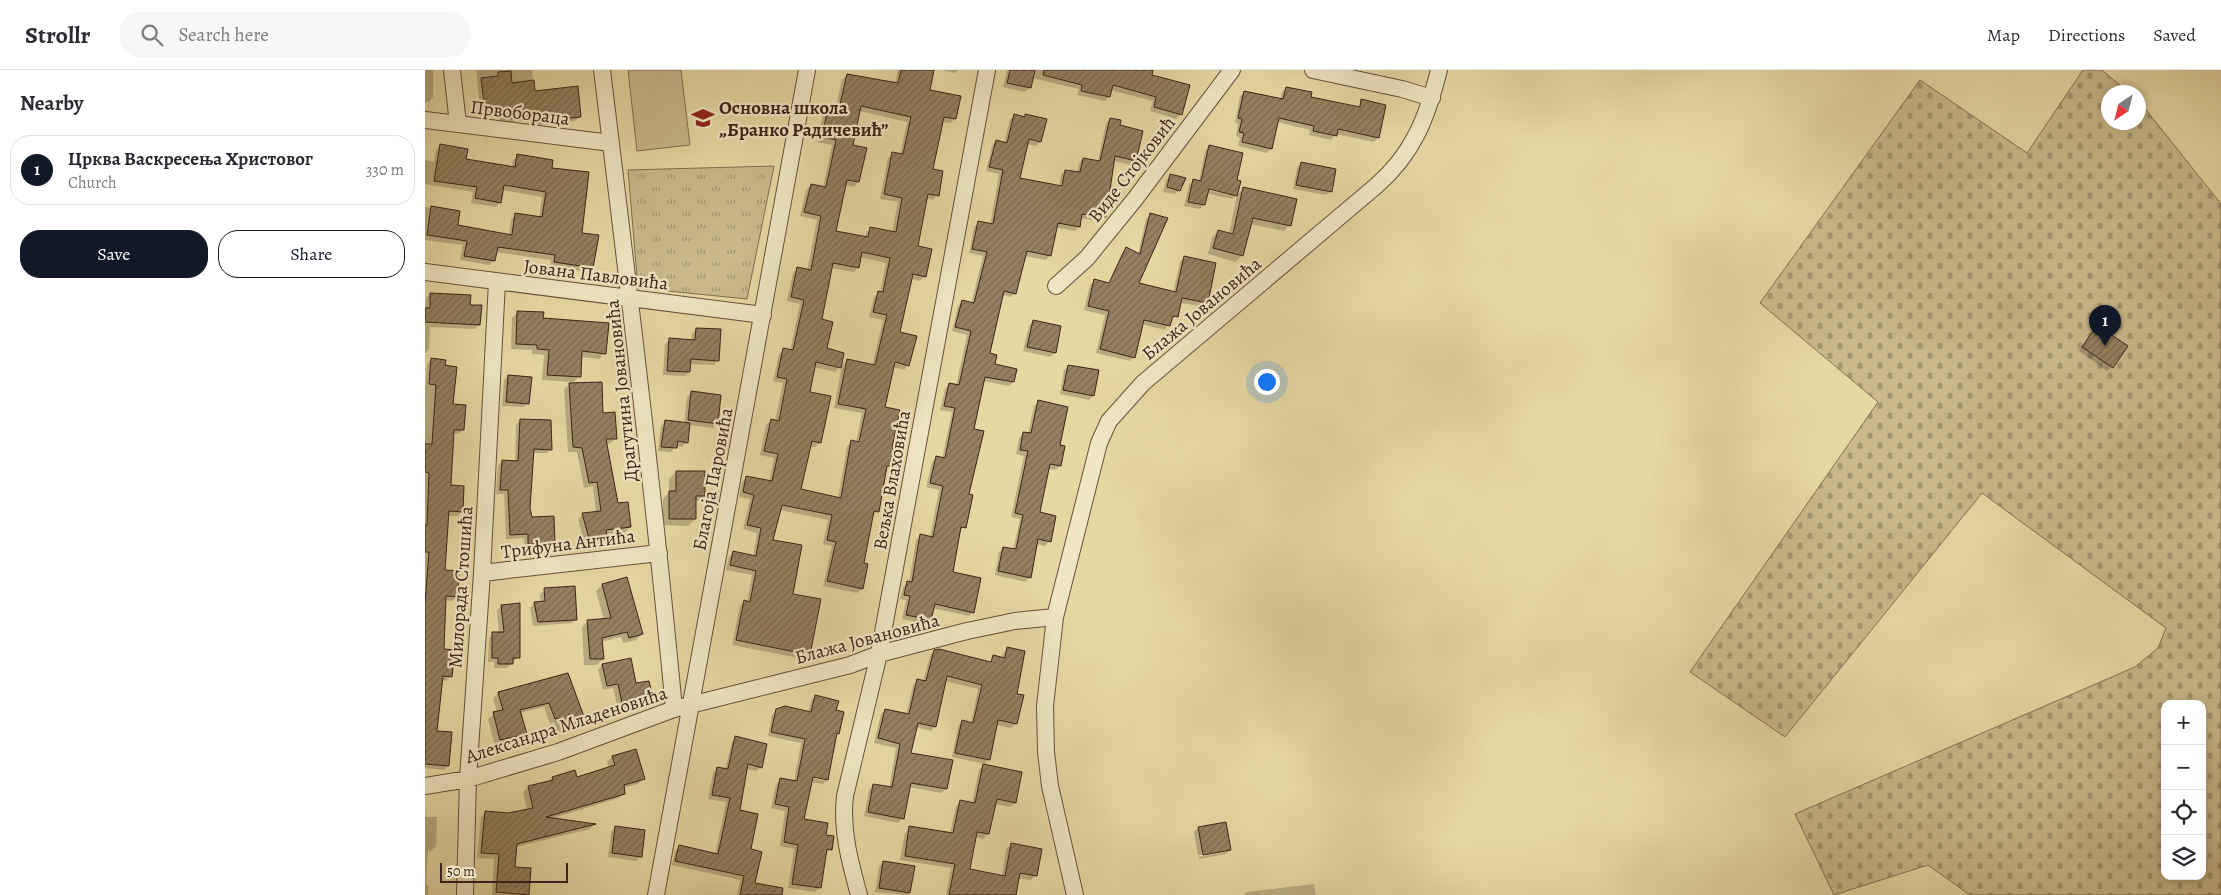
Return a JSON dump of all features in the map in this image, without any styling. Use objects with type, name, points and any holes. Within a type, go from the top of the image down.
[{"type":"street","points":[[452,70],[458,124]]},
{"type":"street","name":"Драгутина Јовановића","points":[[602,70],[631,298],[674,709]]},
{"type":"street","name":"Благоја Паровића","points":[[656,895],[807,70]]},
{"type":"street","name":"Вељка Влаховића","points":[[859,895],[845,836],[843,813],[845,796],[879,654],[987,70]]},
{"type":"street","name":"Виде Стојковић","points":[[1055,286],[1087,258],[1232,70]]},
{"type":"street","points":[[1313,70],[1402,89],[1432,98]]},
{"type":"street","name":"Блажа Јовановића","points":[[1075,895],[1050,786],[1046,752],[1045,706],[1055,617],[1099,443],[1109,422],[1143,383],[1385,178],[1408,152],[1419,132],[1432,98],[1439,70]]},
{"type":"street","name":"Првобораца","points":[[425,120],[611,143]]},
{"type":"street","name":"Јована Павловића","points":[[425,272],[763,315]]},
{"type":"street","name":"Милорада Стошића","points":[[465,895],[468,779],[482,573],[497,282]]},
{"type":"street","name":"Трифуна Антића","points":[[482,573],[659,553]]},
{"type":"street","name":"Блажа Јовановића","points":[[690,704],[850,665],[879,654],[977,629],[1015,621],[1055,617]]},
{"type":"street","name":"Александра Младеновића","points":[[425,786],[468,779],[558,752],[690,704]]},
{"type":"green space","points":[[628,70],[681,70],[690,145],[637,151]]},
{"type":"green space","points":[[2083,70],[2102,70],[2120,85],[2101,85],[2101,130],[2146,130],[2146,110],[2221,204],[2221,895],[1970,895],[1928,865],[1834,895],[1795,814],[2135,667],[2158,648],[2166,628],[1982,493],[1785,737],[1690,672],[1878,402],[1760,303],[1920,80],[2027,153]]},
{"type":"green space","points":[[774,166],[747,299],[638,288],[628,170]]},
{"type":"building","points":[[901,70],[934,70],[930,90],[961,96],[956,119],[944,117],[933,169],[943,171],[939,196],[928,194],[918,246],[932,249],[926,277],[913,274],[900,332],[917,336],[909,366],[895,362],[885,407],[900,410],[892,448],[894,449],[891,466],[887,466],[879,512],[874,511],[864,563],[868,564],[863,589],[827,581],[836,542],[827,540],[832,515],[782,505],[773,540],[802,545],[793,594],[821,599],[810,655],[736,640],[744,600],[750,602],[756,571],[730,565],[733,551],[756,556],[761,528],[747,525],[754,495],[743,492],[746,476],[772,481],[778,454],[764,451],[771,419],[779,421],[787,379],[777,377],[783,348],[793,350],[804,300],[791,297],[797,267],[811,270],[821,216],[804,212],[811,184],[826,187],[836,140],[822,137],[828,107],[839,109],[847,74],[898,83]],"holes":[[[861,106],[911,117],[903,154],[892,152],[884,194],[902,198],[896,232],[870,227],[868,237],[836,231],[847,180],[859,182],[867,148],[853,145]],[[862,252],[890,258],[883,292],[878,291],[873,312],[887,315],[875,365],[847,359],[838,404],[866,409],[859,442],[851,440],[841,498],[801,489],[812,441],[821,443],[831,396],[810,392],[816,362],[841,368],[844,353],[827,348],[833,322],[822,319],[833,263],[859,268]]]},
{"type":"building","points":[[1010,70],[1035,70],[1031,88],[1007,83]]},
{"type":"building","points":[[1044,70],[1153,70],[1152,75],[1190,85],[1182,115],[1154,107],[1156,97],[1113,85],[1110,97],[1081,91],[1082,85],[1043,75]]},
{"type":"building","points":[[511,71],[512,83],[534,80],[535,91],[578,86],[581,117],[542,121],[542,115],[504,119],[503,110],[485,112],[481,78],[498,76],[498,72]]},
{"type":"building","points":[[1286,87],[1312,92],[1311,97],[1360,107],[1361,99],[1386,105],[1379,138],[1338,129],[1337,136],[1313,131],[1314,126],[1279,118],[1272,149],[1242,142],[1244,133],[1239,132],[1242,119],[1238,118],[1244,91],[1283,99]]},
{"type":"building","points":[[1014,114],[1025,117],[1025,114],[1047,119],[1041,142],[1029,139],[1020,178],[1062,186],[1065,170],[1080,172],[1083,158],[1100,161],[1110,118],[1121,120],[1120,125],[1143,131],[1136,161],[1115,156],[1106,217],[1082,214],[1080,227],[1058,223],[1051,256],[1027,251],[1016,294],[1004,291],[990,353],[997,355],[995,364],[1017,369],[1014,382],[985,377],[974,429],[984,431],[969,494],[973,495],[966,528],[961,527],[953,572],[981,578],[974,613],[935,604],[931,620],[906,615],[910,596],[904,595],[907,581],[912,582],[920,534],[933,537],[943,486],[930,483],[936,456],[945,458],[955,408],[944,406],[949,383],[959,385],[971,331],[955,327],[962,300],[974,303],[987,252],[972,249],[978,221],[993,224],[1003,170],[989,167],[996,140],[1007,143]]},
{"type":"building","points":[[440,144],[468,149],[466,159],[515,167],[517,154],[553,160],[552,168],[589,172],[582,233],[599,235],[593,268],[554,262],[555,255],[498,247],[495,261],[464,256],[467,241],[427,235],[431,206],[460,211],[458,225],[512,235],[515,213],[542,217],[546,192],[504,185],[501,203],[475,198],[477,187],[434,181]]},
{"type":"building","points":[[1209,145],[1243,153],[1237,180],[1241,181],[1237,196],[1209,189],[1205,205],[1188,202],[1193,179],[1201,181]]},
{"type":"building","points":[[1301,162],[1336,169],[1332,192],[1296,185]]},
{"type":"building","points":[[1170,174],[1186,178],[1180,191],[1167,187]]},
{"type":"building","points":[[1243,187],[1297,199],[1291,226],[1253,218],[1243,256],[1213,248],[1218,230],[1233,234]]},
{"type":"building","points":[[1150,213],[1168,218],[1139,283],[1176,292],[1184,256],[1216,263],[1208,303],[1182,298],[1178,317],[1173,316],[1170,326],[1144,320],[1135,358],[1100,349],[1109,311],[1088,306],[1094,279],[1109,283],[1126,247],[1140,254]]},
{"type":"building","points":[[430,293],[471,295],[470,305],[482,305],[480,325],[425,322],[425,308],[430,308]]},
{"type":"building","points":[[517,311],[544,312],[543,318],[609,323],[606,354],[582,351],[581,377],[547,375],[549,350],[537,349],[537,345],[516,344]]},
{"type":"building","points":[[1033,320],[1061,326],[1056,353],[1027,347]]},
{"type":"building","points":[[2097,325],[2128,346],[2113,368],[2082,347]]},
{"type":"building","points":[[696,328],[721,329],[719,361],[691,359],[690,372],[667,371],[669,338],[695,340]]},
{"type":"building","points":[[431,358],[446,360],[445,365],[457,367],[453,404],[466,405],[464,430],[454,430],[451,485],[464,486],[463,512],[449,511],[445,570],[459,571],[458,597],[446,596],[444,649],[455,650],[452,677],[443,676],[437,731],[452,732],[449,766],[425,764],[425,604],[429,552],[425,552],[425,525],[427,525],[429,473],[425,472],[425,444],[432,444],[436,385],[429,384]]},
{"type":"building","points":[[1068,365],[1099,370],[1094,396],[1063,390]]},
{"type":"building","points":[[508,375],[532,377],[529,404],[506,402]]},
{"type":"building","points":[[602,382],[603,413],[615,412],[617,439],[606,439],[618,503],[628,502],[631,527],[606,530],[607,540],[590,542],[582,513],[601,511],[597,482],[589,483],[582,448],[573,447],[569,383]]},
{"type":"building","points":[[691,391],[721,395],[718,424],[688,420]]},
{"type":"building","points":[[1038,400],[1068,407],[1060,445],[1065,446],[1061,466],[1050,464],[1040,512],[1056,516],[1051,542],[1038,539],[1031,578],[998,571],[1003,547],[1016,549],[1023,515],[1015,513],[1028,451],[1020,450],[1023,432],[1031,433]]},
{"type":"building","points":[[520,419],[551,420],[552,450],[534,449],[530,508],[532,517],[554,516],[555,543],[528,544],[528,534],[510,535],[508,490],[500,490],[502,460],[518,461]]},
{"type":"building","points":[[665,420],[690,423],[688,443],[678,441],[677,448],[661,447]]},
{"type":"building","points":[[676,471],[705,471],[705,496],[696,496],[696,519],[669,519],[669,491],[676,491]]},
{"type":"building","points":[[627,577],[643,634],[629,638],[627,632],[602,638],[604,659],[590,659],[587,620],[611,618],[602,584]]},
{"type":"building","points":[[575,586],[577,620],[538,622],[534,602],[545,601],[544,588]]},
{"type":"building","points":[[520,603],[520,658],[513,658],[513,664],[498,664],[498,658],[492,658],[492,632],[504,632],[501,605]]},
{"type":"building","points":[[1007,647],[1025,651],[1017,694],[1024,695],[1017,724],[998,720],[990,760],[955,753],[962,720],[973,723],[982,685],[947,676],[936,727],[918,723],[911,753],[953,760],[947,789],[911,783],[904,819],[868,812],[873,784],[892,787],[900,744],[878,738],[885,709],[909,714],[917,679],[926,681],[934,650],[939,649],[991,662],[993,655],[1005,658]]},
{"type":"building","points":[[631,658],[636,683],[649,681],[654,701],[623,708],[618,684],[607,686],[602,664]]},
{"type":"building","points":[[568,673],[586,722],[564,730],[559,718],[555,719],[549,703],[520,710],[527,734],[500,740],[493,712],[503,710],[498,692]]},
{"type":"building","points":[[815,695],[839,701],[836,710],[844,712],[839,734],[837,733],[828,780],[813,777],[804,819],[828,823],[826,835],[834,836],[832,850],[827,849],[821,888],[792,884],[798,845],[784,842],[789,807],[775,804],[780,778],[797,781],[805,739],[771,732],[776,709],[785,706],[811,712]]},
{"type":"building","points":[[735,736],[767,744],[762,768],[748,764],[740,810],[758,814],[751,849],[762,852],[755,883],[783,888],[782,895],[740,895],[744,876],[675,861],[679,845],[718,854],[730,798],[712,795],[717,767],[728,769]]},
{"type":"building","points":[[636,749],[645,779],[624,785],[625,794],[546,817],[596,824],[517,844],[515,867],[531,868],[529,895],[496,892],[499,854],[481,853],[485,811],[508,813],[533,808],[528,786],[553,780],[552,777],[575,770],[577,777],[615,765],[612,756]]},
{"type":"building","points":[[983,764],[1022,772],[1016,803],[997,799],[989,834],[977,832],[970,869],[1005,876],[1011,843],[1042,849],[1037,876],[1020,873],[1016,895],[949,895],[955,864],[905,856],[909,826],[953,833],[960,800],[975,803]]},
{"type":"building","points":[[1226,822],[1231,850],[1203,855],[1198,827]]},
{"type":"building","points":[[615,826],[645,830],[642,857],[612,853]]},
{"type":"building","points":[[883,861],[915,866],[910,893],[879,888]]},
{"type":"place","name":"Основна школа „Бранко Радичевић”","points":[[703,118]]},
{"type":"place","name":"Црква Васкресења Христовог","points":[[2105,346]]}]
